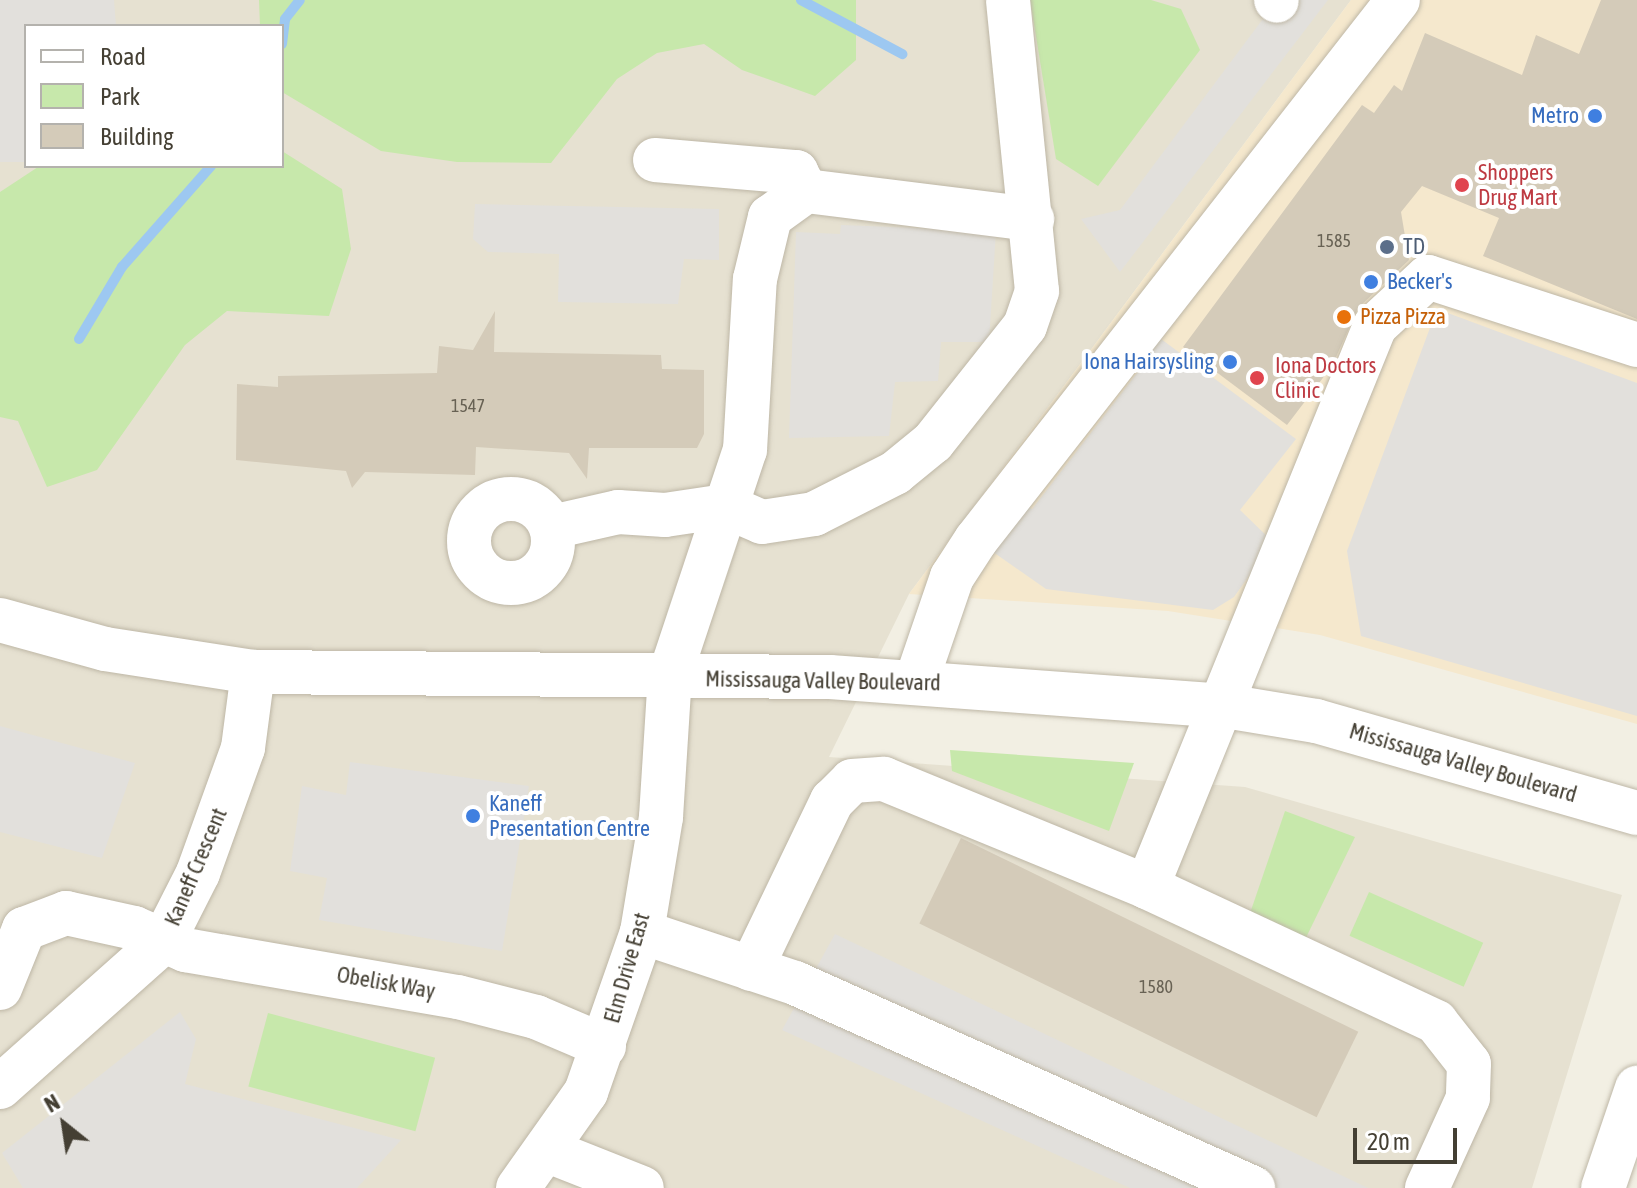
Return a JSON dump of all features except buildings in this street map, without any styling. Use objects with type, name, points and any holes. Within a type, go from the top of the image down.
[{"type":"street","points":[[552,527],[618,512],[665,515],[725,506],[762,522],[814,514],[895,473],[933,442],[1025,326],[1037,291],[1008,0]]},
{"type":"street","points":[[916,682],[952,577],[976,540],[1398,0]]},
{"type":"street","points":[[655,160],[796,172],[806,191],[1032,219]]},
{"type":"street","name":"Elm Drive East","points":[[518,1188],[586,1092],[642,932],[661,817],[670,675],[745,450],[762,240],[785,200],[806,191]]},
{"type":"street","points":[[1147,887],[1225,706],[1375,326],[1410,289],[1428,277],[1464,284],[1637,345]]},
{"type":"street","name":"Mississauga Valley Boulevard","points":[[0,620],[105,649],[253,672],[670,675],[916,682],[1225,706],[1316,721],[1637,813]]},
{"type":"street","name":"Kaneff Crescent","points":[[3,1070],[163,942],[198,873],[243,748],[253,672]]},
{"type":"street","points":[[751,969],[832,801],[852,781],[884,779],[1147,887],[1436,1022],[1454,1038],[1469,1064],[1468,1098],[1427,1188]]},
{"type":"street","name":"Obelisk Way","points":[[0,988],[24,929],[42,918],[100,919],[163,942],[458,997],[536,1017],[604,1046]]},
{"type":"street","points":[[642,932],[751,969],[1253,1188]]},
{"type":"street","points":[[1603,1188],[1637,1088]]},
{"type":"street","points":[[546,1150],[642,1188]]},
{"type":"shaded area","points":[[0,0],[1351,0],[909,594],[829,757],[1245,787],[1622,895],[1532,1188],[0,1188]]},
{"type":"shaded area","points":[[0,0],[114,0],[116,24],[24,24],[24,162],[0,162]]},
{"type":"shaded area","points":[[1277,0],[1328,0],[1120,272],[1081,219],[1120,210]]},
{"type":"shaded area","points":[[1351,0],[1637,0],[1637,724],[1320,635],[1168,611],[909,594]]},
{"type":"shaded area","points":[[475,204],[719,209],[719,260],[684,259],[678,304],[558,302],[559,254],[488,252],[473,239]]},
{"type":"shaded area","points":[[841,225],[996,231],[989,342],[941,342],[938,381],[895,382],[889,436],[789,438],[796,232],[840,234]]},
{"type":"shaded area","points":[[1437,309],[1637,383],[1637,716],[1361,636],[1347,551]]},
{"type":"shaded area","points":[[1157,336],[1296,439],[1240,510],[1273,542],[1234,597],[1213,610],[1046,589],[976,540],[1010,495],[1032,509],[1147,360]]},
{"type":"shaded area","points":[[0,726],[135,763],[102,858],[0,832]]},
{"type":"shaded area","points":[[350,762],[529,786],[502,951],[319,920],[327,878],[290,871],[302,786],[346,795]]},
{"type":"shaded area","points":[[835,934],[1368,1188],[1130,1188],[782,1030]]},
{"type":"shaded area","points":[[180,1012],[196,1039],[185,1084],[401,1140],[357,1188],[23,1188],[2,1153]]},
{"type":"green space","points":[[259,0],[856,0],[856,60],[815,96],[742,70],[704,44],[657,53],[617,79],[551,163],[457,162],[381,151],[284,93],[284,24],[260,24]]},
{"type":"green space","points":[[1030,0],[1151,0],[1181,9],[1200,50],[1098,186],[1056,159]]},
{"type":"green space","points":[[284,152],[342,189],[351,249],[329,316],[227,311],[185,345],[97,470],[47,487],[18,421],[0,417],[0,192],[36,168],[284,168]]},
{"type":"green space","points":[[950,750],[1134,763],[1109,831],[952,771]]},
{"type":"green space","points":[[1285,811],[1355,837],[1300,950],[1247,922]]},
{"type":"green space","points":[[1369,892],[1483,943],[1464,987],[1349,936]]},
{"type":"green space","points":[[268,1013],[435,1058],[415,1131],[248,1086]]},
{"type":"waterway","points":[[284,27],[285,19],[300,0]]},
{"type":"waterway","points":[[801,0],[902,54]]},
{"type":"waterway","points":[[79,339],[122,267],[209,168]]},
{"type":"place","name":"Metro","points":[[1595,116]]},
{"type":"place","name":"Shoppers Drug Mart","points":[[1462,185]]},
{"type":"place","name":"TD","points":[[1387,247]]},
{"type":"place","name":"Becker's","points":[[1371,282]]},
{"type":"place","name":"Pizza Pizza","points":[[1344,317]]},
{"type":"place","name":"Iona Hairsysling","points":[[1230,362]]},
{"type":"place","name":"Iona Doctors Clinic","points":[[1257,378]]},
{"type":"place","name":"Kaneff Presentation Centre","points":[[473,816]]}]
